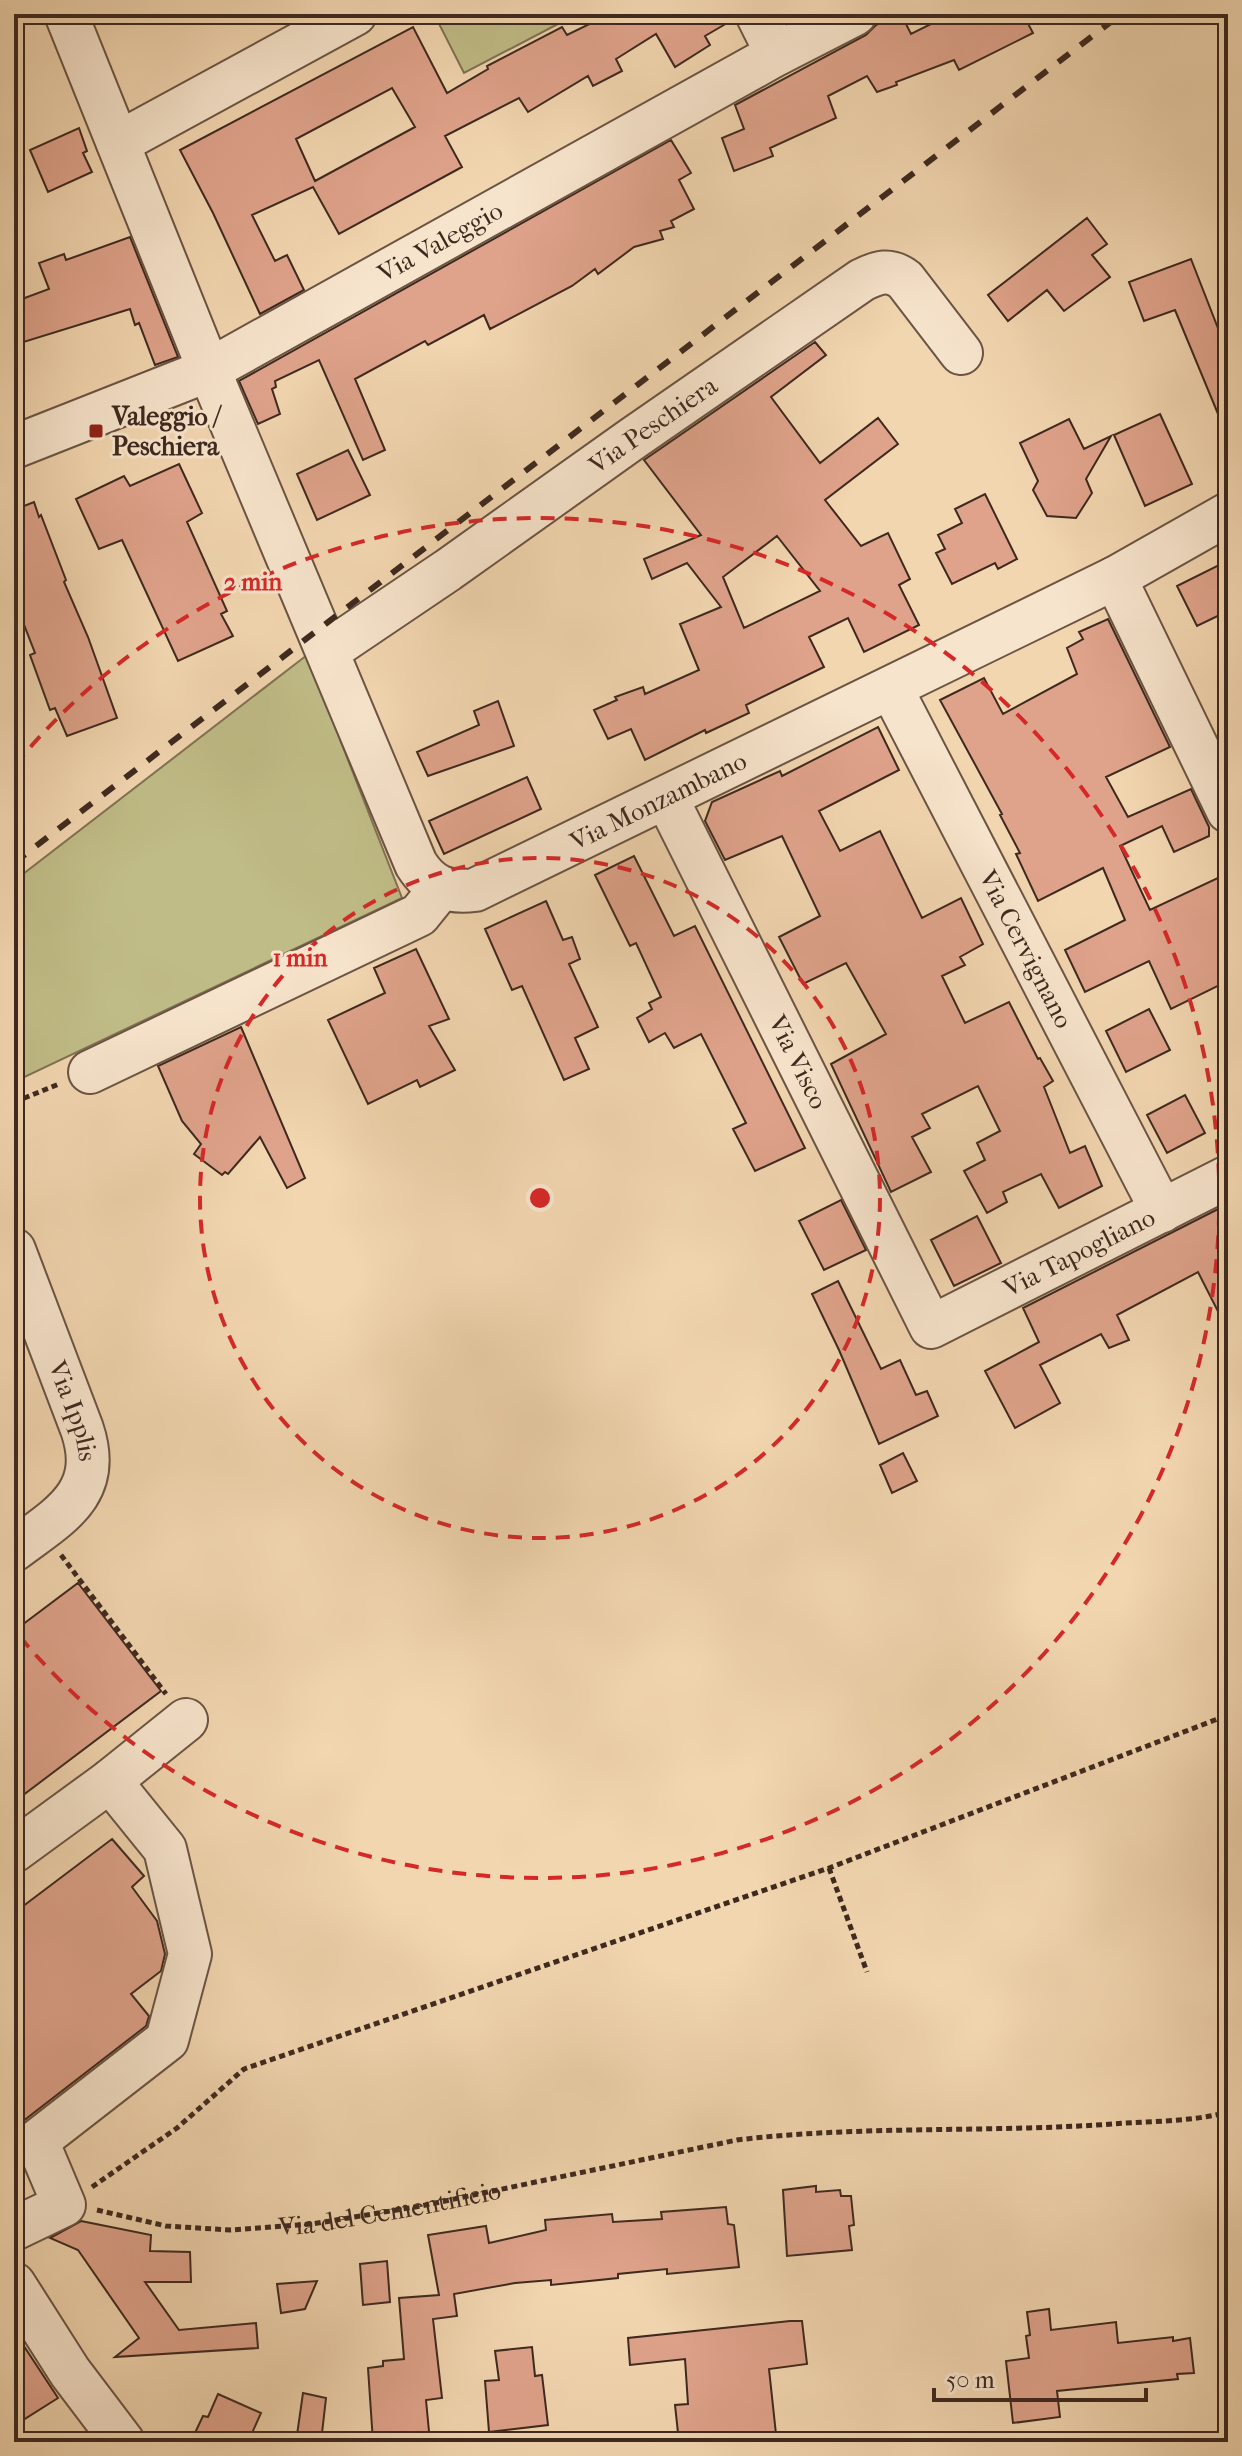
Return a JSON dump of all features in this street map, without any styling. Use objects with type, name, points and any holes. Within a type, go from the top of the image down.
[{"type":"street","points":[[66,14],[209,370],[416,864],[425,879],[440,889],[419,915],[90,1072]]},
{"type":"street","points":[[118,143],[355,14]]},
{"type":"street","points":[[757,14],[777,54]]},
{"type":"street","name":"Via Valeggio","points":[[14,447],[209,370],[777,54],[855,14]]},
{"type":"street","name":"Via Peschiera","points":[[328,651],[862,280],[878,272],[894,272],[905,280],[961,353]]},
{"type":"street","name":"Via Monzambano","points":[[440,889],[459,892],[475,890],[667,799],[1115,578],[1228,514]]},
{"type":"street","points":[[1115,578],[1228,811]]},
{"type":"street","name":"Via Cervignano","points":[[891,688],[1162,1211]]},
{"type":"street","name":"Via Visco","points":[[667,799],[931,1327]]},
{"type":"street","name":"Via Tapogliano","points":[[931,1327],[1228,1177]]},
{"type":"street","name":"Via Ipplis","points":[[14,1250],[82,1429],[88,1461],[85,1484],[78,1499],[14,1550]]},
{"type":"street","points":[[14,1851],[110,1781],[186,1720]]},
{"type":"street","points":[[14,2229],[64,2205],[37,2141],[167,2040],[190,1954],[165,1849],[110,1781]]},
{"type":"street","points":[[14,2284],[70,2372],[123,2442]]},
{"type":"path","points":[[14,1100],[90,1072]]},
{"type":"path","points":[[81,1581],[186,1720]]},
{"type":"path","points":[[64,2205],[118,2172],[177,2128],[244,2069],[829,1868],[1228,1715]]},
{"type":"path","points":[[829,1868],[867,1972]]},
{"type":"path","name":"Via del Cementificio","points":[[64,2205],[96,2209],[166,2226],[231,2230],[312,2224],[421,2206],[737,2140],[857,2130],[1071,2127],[1198,2118],[1228,2112]]},
{"type":"path","points":[[1153,2442],[1228,2433]]},
{"type":"shaded area","points":[[434,14],[577,14],[464,73]]},
{"type":"shaded area","points":[[307,655],[402,898],[14,1082],[14,881]]},
{"type":"building","points":[[610,14],[733,14],[734,19],[705,36],[710,45],[675,67],[656,34],[616,59],[622,71],[593,86],[588,76],[528,112],[519,98],[445,136],[462,167],[339,234],[313,187],[252,215],[275,261],[287,255],[304,290],[260,314],[180,150],[413,27],[447,93],[488,69],[487,66],[562,27],[567,35]],"holes":[[[392,88],[415,127],[315,181],[296,139]]]},
{"type":"building","points":[[901,14],[911,34],[951,14],[1023,14],[1033,33],[959,70],[954,60],[877,92],[867,76],[828,96],[836,118],[770,148],[773,156],[734,171],[722,138],[744,129],[735,105],[866,35],[876,25]]},
{"type":"building","points":[[79,128],[87,151],[83,153],[92,172],[48,192],[30,150]]},
{"type":"building","points":[[671,140],[691,173],[679,180],[694,209],[671,221],[674,227],[660,231],[663,239],[634,247],[598,274],[595,269],[572,286],[490,329],[484,315],[428,345],[425,341],[355,379],[385,450],[363,460],[319,360],[275,381],[276,387],[272,389],[280,414],[258,424],[239,381]]},
{"type":"building","points":[[1087,218],[1107,244],[1092,255],[1110,277],[1064,311],[1047,290],[1008,321],[988,295]]},
{"type":"building","points":[[130,237],[178,357],[155,365],[139,323],[135,325],[130,309],[14,345],[14,302],[49,289],[39,263],[64,254],[66,260]]},
{"type":"building","points":[[1191,259],[1228,354],[1228,438],[1175,310],[1144,321],[1129,282]]},
{"type":"building","points":[[815,342],[826,355],[771,397],[820,463],[878,418],[898,444],[825,500],[861,546],[888,533],[910,579],[899,585],[919,625],[864,652],[848,618],[809,637],[824,667],[746,705],[749,713],[706,733],[705,730],[645,760],[631,729],[608,739],[594,710],[617,700],[615,697],[643,687],[645,694],[699,670],[680,624],[721,607],[687,563],[652,579],[644,559],[701,535],[644,460]],"holes":[[[777,536],[820,591],[744,628],[723,577]]]},
{"type":"building","points":[[1160,414],[1192,484],[1145,506],[1114,435]]},
{"type":"building","points":[[1069,419],[1084,449],[1111,436],[1086,479],[1092,493],[1076,518],[1047,516],[1033,490],[1038,481],[1020,443]]},
{"type":"building","points":[[348,450],[370,495],[317,520],[297,474]]},
{"type":"building","points":[[179,464],[202,513],[187,522],[227,611],[221,614],[233,636],[178,661],[122,540],[99,549],[76,499],[124,476],[130,486]]},
{"type":"building","points":[[985,494],[1017,559],[998,569],[995,563],[952,584],[936,553],[945,549],[938,535],[962,523],[955,509]]},
{"type":"building","points":[[34,502],[117,718],[67,736],[55,708],[50,710],[30,655],[35,653],[14,599],[14,510]]},
{"type":"building","points":[[1221,564],[1228,579],[1228,611],[1197,626],[1177,586]]},
{"type":"building","points":[[1108,619],[1170,747],[1106,777],[1128,817],[1191,789],[1209,827],[1209,836],[1174,852],[1162,826],[1120,846],[1150,910],[1222,876],[1228,888],[1228,981],[1171,1009],[1149,961],[1085,992],[1065,950],[1125,920],[1103,868],[1038,901],[1002,814],[940,700],[984,678],[1003,714],[1077,674],[1067,648],[1083,639],[1079,632]]},
{"type":"building","points":[[498,701],[514,746],[428,776],[417,752],[479,725],[474,711]]},
{"type":"building","points":[[878,727],[899,770],[819,811],[840,851],[880,831],[922,918],[961,898],[983,944],[960,957],[965,965],[942,976],[965,1023],[1009,1002],[1053,1081],[1044,1087],[1070,1153],[1085,1146],[1102,1186],[1059,1208],[1041,1174],[1003,1192],[1007,1202],[987,1213],[964,1171],[985,1160],[977,1143],[1000,1131],[978,1086],[922,1114],[930,1128],[912,1137],[931,1172],[891,1192],[831,1064],[886,1034],[846,963],[803,984],[779,937],[820,916],[782,836],[725,860],[705,821],[712,802],[780,771],[782,776]]},
{"type":"building","points":[[527,777],[541,809],[444,854],[429,821]]},
{"type":"building","points":[[634,856],[674,936],[695,926],[805,1148],[755,1171],[733,1129],[746,1123],[701,1034],[674,1048],[665,1033],[649,1042],[637,1018],[652,1009],[649,1003],[661,997],[636,943],[630,946],[595,875]]},
{"type":"building","points":[[546,901],[563,940],[572,937],[580,959],[569,964],[598,1027],[575,1038],[589,1069],[564,1080],[522,986],[512,990],[485,929]]},
{"type":"building","points":[[416,949],[449,1019],[429,1026],[455,1070],[420,1087],[417,1080],[368,1104],[328,1020],[385,993],[374,968]]},
{"type":"building","points":[[1149,1009],[1170,1050],[1126,1072],[1106,1031]]},
{"type":"building","points":[[241,1027],[305,1178],[287,1188],[260,1137],[228,1174],[225,1172],[222,1175],[194,1154],[201,1144],[182,1121],[158,1066]]},
{"type":"building","points":[[1185,1095],[1205,1133],[1167,1153],[1147,1115]]},
{"type":"building","points":[[841,1200],[866,1250],[824,1270],[799,1221]]},
{"type":"building","points":[[1228,1204],[1228,1331],[1198,1272],[1117,1315],[1129,1340],[1109,1348],[1101,1334],[1040,1365],[1060,1403],[1015,1428],[985,1371],[1039,1342],[1023,1308]]},
{"type":"building","points":[[977,1216],[1001,1263],[954,1286],[931,1240]]},
{"type":"building","points":[[838,1281],[881,1369],[900,1360],[916,1395],[927,1391],[938,1416],[879,1444],[812,1294]]},
{"type":"building","points":[[903,1453],[917,1481],[892,1493],[880,1465]]},
{"type":"building","points":[[78,1583],[161,1691],[14,1802],[14,1631]]},
{"type":"building","points":[[112,1839],[144,1876],[132,1887],[157,1921],[165,1954],[161,1971],[131,1994],[149,2016],[146,2026],[22,2122],[14,2134],[14,1913]]},
{"type":"building","points":[[816,2186],[816,2192],[840,2190],[841,2196],[851,2196],[854,2225],[849,2226],[852,2250],[787,2256],[783,2190]]},
{"type":"building","points":[[726,2207],[728,2224],[734,2225],[739,2267],[667,2274],[667,2269],[551,2285],[551,2280],[515,2283],[454,2294],[457,2316],[433,2319],[442,2398],[426,2400],[430,2442],[373,2442],[368,2368],[383,2366],[383,2361],[404,2359],[399,2298],[439,2295],[428,2235],[486,2226],[489,2243],[546,2230],[545,2220],[612,2214],[613,2222],[662,2219],[661,2212]]},
{"type":"building","points":[[81,2221],[151,2235],[150,2251],[190,2252],[191,2282],[145,2282],[179,2330],[256,2323],[258,2348],[115,2357],[139,2338],[78,2250],[50,2238]]},
{"type":"building","points":[[387,2261],[390,2302],[363,2305],[360,2264]]},
{"type":"building","points":[[317,2281],[305,2309],[281,2313],[277,2284]]},
{"type":"building","points":[[1049,2309],[1051,2330],[1116,2322],[1118,2343],[1190,2338],[1194,2373],[1177,2374],[1178,2379],[1057,2391],[1060,2417],[1013,2423],[1006,2361],[1029,2358],[1027,2312]]},
{"type":"building","points":[[802,2321],[807,2364],[769,2369],[776,2434],[679,2442],[675,2405],[688,2404],[685,2359],[630,2365],[628,2338]]},
{"type":"building","points":[[14,2331],[58,2398],[23,2420],[14,2405]]},
{"type":"building","points":[[532,2347],[535,2376],[542,2375],[548,2425],[489,2432],[485,2381],[499,2380],[495,2351]]},
{"type":"building","points":[[303,2393],[326,2398],[321,2442],[296,2442]]},
{"type":"building","points":[[218,2394],[261,2413],[248,2442],[211,2442],[194,2435],[203,2416],[208,2417]]},
{"type":"railway","points":[[14,863],[1121,14]]},
{"type":"place","name":"Valeggio / Peschiera","points":[[96,431]]}]
